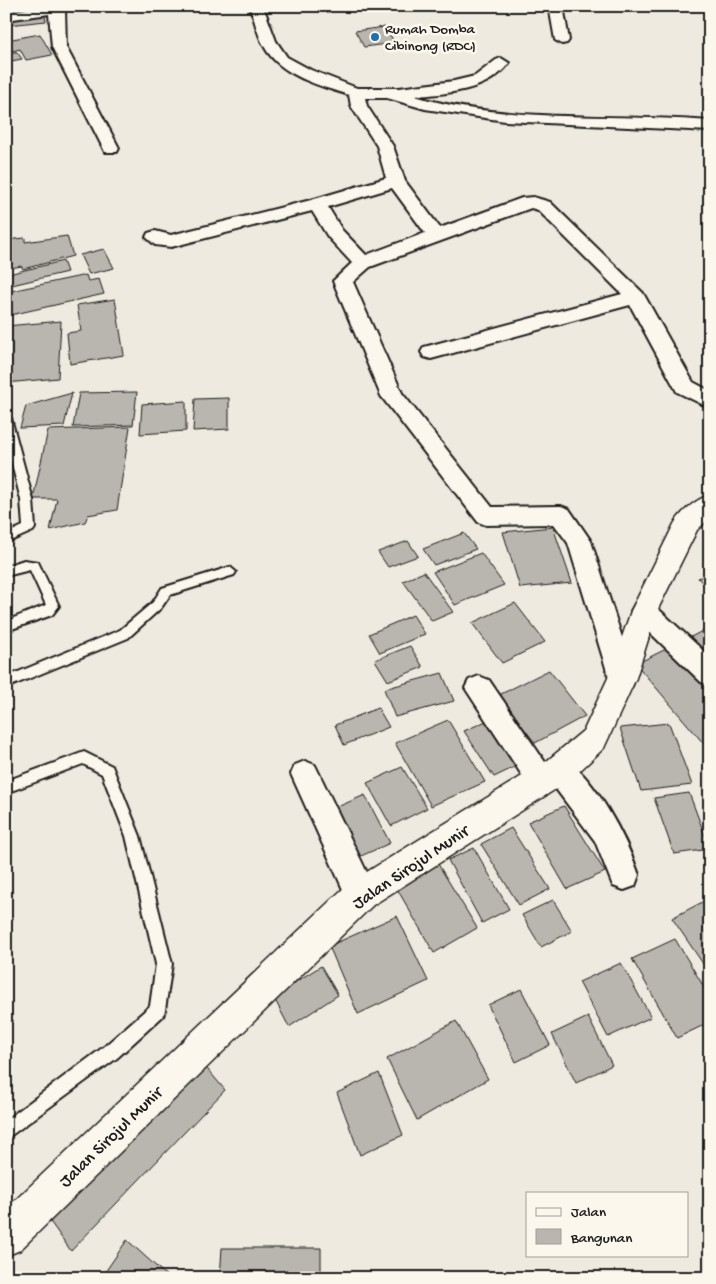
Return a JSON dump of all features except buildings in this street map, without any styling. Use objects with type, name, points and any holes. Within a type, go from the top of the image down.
[{"type":"street","points":[[256,6],[264,20],[267,41],[282,60],[356,92],[386,93],[450,86],[481,79],[501,63]]},
{"type":"street","points":[[556,6],[562,40]]},
{"type":"street","points":[[6,16],[57,8],[59,47],[111,148]]},
{"type":"street","points":[[356,92],[359,106],[385,146],[396,181],[437,237]]},
{"type":"street","points":[[386,93],[435,108],[480,115],[665,122],[710,126]]},
{"type":"street","points":[[155,237],[162,241],[171,242],[317,204],[396,181]]},
{"type":"street","points":[[622,678],[579,541],[561,515],[486,516],[392,396],[343,281],[363,263],[437,237],[522,203],[538,203],[544,206],[636,297],[685,387],[710,401]]},
{"type":"street","points":[[317,204],[335,233],[363,263]]},
{"type":"street","points":[[431,352],[636,297]]},
{"type":"street","name":"Jalan Sirojul Munir","points":[[6,1236],[361,894],[550,775],[594,739],[622,678],[644,611],[687,524],[710,504]]},
{"type":"street","points":[[644,611],[710,674]]},
{"type":"street","points":[[479,688],[550,775],[597,815],[616,848],[624,875]]},
{"type":"street","points":[[306,774],[361,894]]},
{"type":"lane","points":[[6,418],[27,500],[28,528],[7,537]]},
{"type":"lane","points":[[6,571],[24,565],[34,565],[53,606],[48,611],[6,626]]},
{"type":"lane","points":[[6,683],[124,634],[157,605],[166,591],[230,572]]},
{"type":"lane","points":[[6,787],[84,758],[107,770],[133,836],[164,964],[157,1010],[111,1052],[6,1131]]},
{"type":"place","name":"Rumah Domba Cibinong (RDC)","points":[[375,37]]}]
